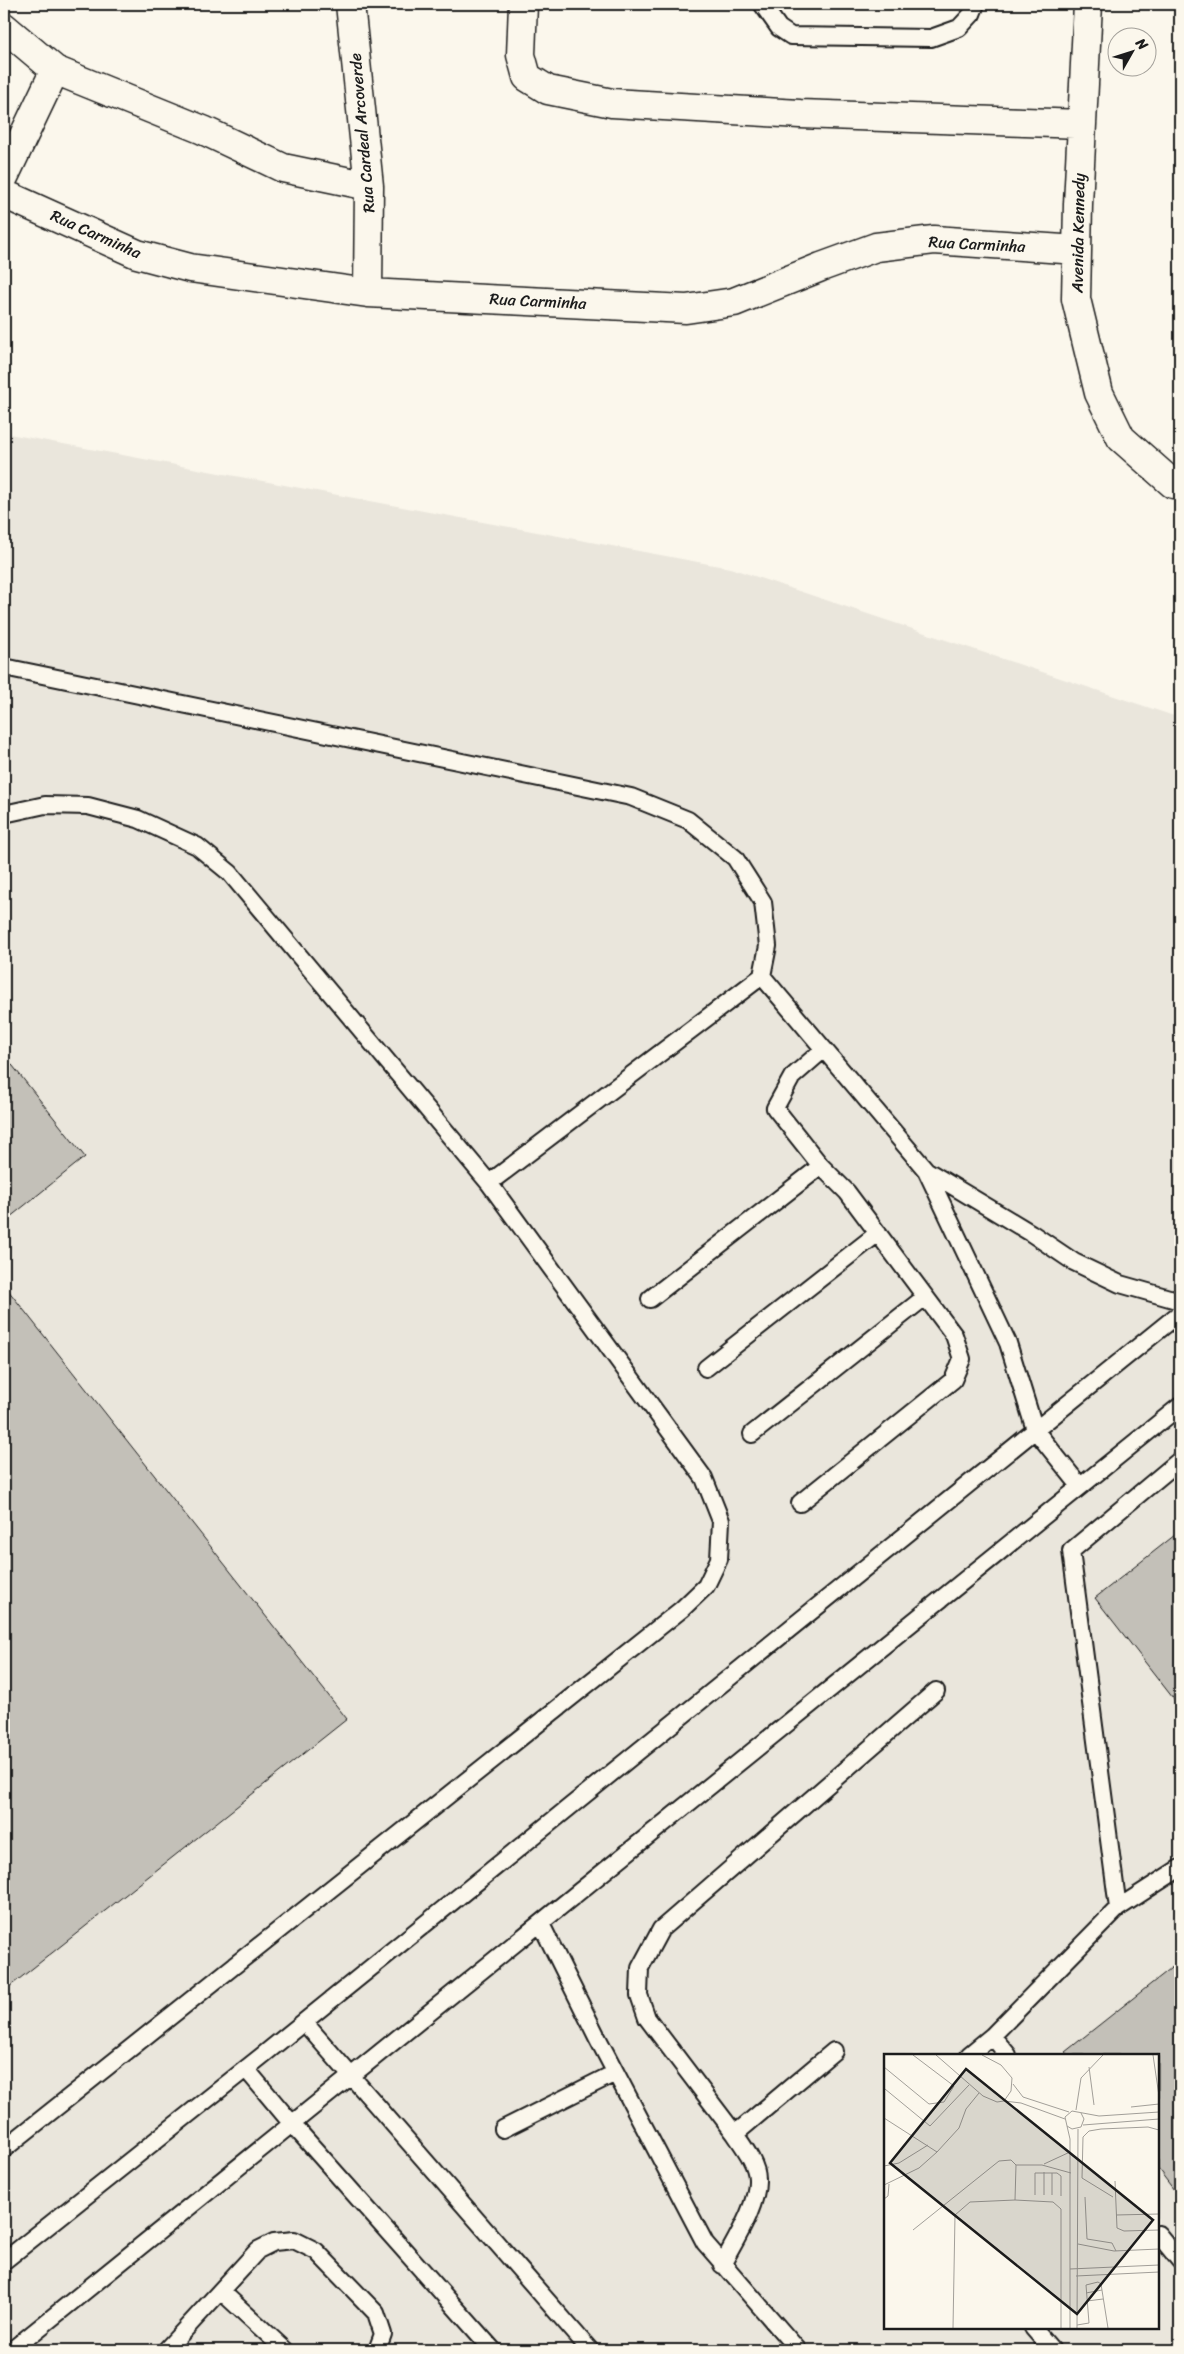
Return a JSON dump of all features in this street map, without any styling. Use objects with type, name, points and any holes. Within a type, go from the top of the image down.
[{"type":"street","name":"Rua Cardeal Arcoverde","points":[[350,4],[369,186],[368,293]]},
{"type":"street","points":[[523,4],[521,55],[527,77],[548,90],[622,103],[800,114],[1082,124]]},
{"type":"street","name":"Avenida Kennedy","points":[[1088,4],[1076,299],[1099,393],[1121,438],[1178,487]]},
{"type":"street","points":[[4,27],[55,70],[203,130],[283,168],[369,186]]},
{"type":"street","points":[[4,177],[55,70]]},
{"type":"street","name":"Rua Carminha","points":[[4,194],[138,254],[190,268],[368,293],[686,309],[734,302],[821,266],[876,247],[934,240],[1077,250]]},
{"type":"lane","points":[[762,4],[779,28],[791,36],[931,38],[959,28],[972,14],[976,4]]},
{"type":"lane","points":[[4,667],[632,797],[688,820],[735,858],[763,902],[768,946],[762,976],[489,1183]]},
{"type":"lane","points":[[4,814],[45,805],[88,806],[138,819],[197,846],[230,873],[489,1183],[704,1478],[721,1521],[719,1559],[706,1586],[674,1615],[4,2150]]},
{"type":"lane","points":[[762,976],[926,1170],[1008,1344],[1035,1430],[1080,1486]]},
{"type":"lane","points":[[800,1503],[953,1380],[962,1359],[954,1335],[847,1192],[821,1166],[776,1108],[792,1077],[824,1049]]},
{"type":"lane","points":[[650,1299],[821,1166]]},
{"type":"lane","points":[[926,1170],[1032,1234],[1074,1262],[1120,1284],[1180,1301]]},
{"type":"lane","points":[[706,1368],[878,1233]]},
{"type":"lane","points":[[752,1434],[925,1297]]},
{"type":"lane","points":[[4,2261],[246,2069],[1180,1313]]},
{"type":"lane","points":[[12,2350],[1180,1406]]},
{"type":"lane","points":[[1118,1908],[1071,1551],[1180,1460]]},
{"type":"lane","points":[[722,2265],[750,2209],[758,2178],[748,2154],[735,2134],[647,2018],[639,1995],[640,1968],[661,1928],[936,1691]]},
{"type":"lane","points":[[970,2054],[992,2036],[1118,1908],[1180,1868]]},
{"type":"lane","points":[[541,1924],[615,2073],[704,2244],[798,2350]]},
{"type":"lane","points":[[304,2022],[590,2350]]},
{"type":"lane","points":[[992,2036],[1007,2054]]},
{"type":"lane","points":[[735,2134],[834,2051]]},
{"type":"lane","points":[[246,2069],[292,2124],[493,2350]]},
{"type":"lane","points":[[503,2129],[615,2073]]},
{"type":"lane","points":[[1159,2235],[1180,2261]]},
{"type":"lane","points":[[166,2350],[258,2250],[274,2242],[294,2240],[316,2251],[376,2313],[383,2334],[377,2350]]},
{"type":"lane","points":[[221,2291],[285,2350]]},
{"type":"lane","points":[[1035,2329],[1052,2350]]},
{"type":"shaded area","points":[[4,433],[730,568],[1180,718],[1180,2350],[4,2350]]},
{"type":"building","points":[[4,1057],[85,1157],[4,1222]]},
{"type":"building","points":[[4,1285],[347,1719],[4,1991]]},
{"type":"building","points":[[1180,1531],[1180,1707],[1095,1598]]},
{"type":"building","points":[[1180,1961],[1180,2198],[1159,2170],[1159,2054],[1067,2054],[1065,2052]]}]
